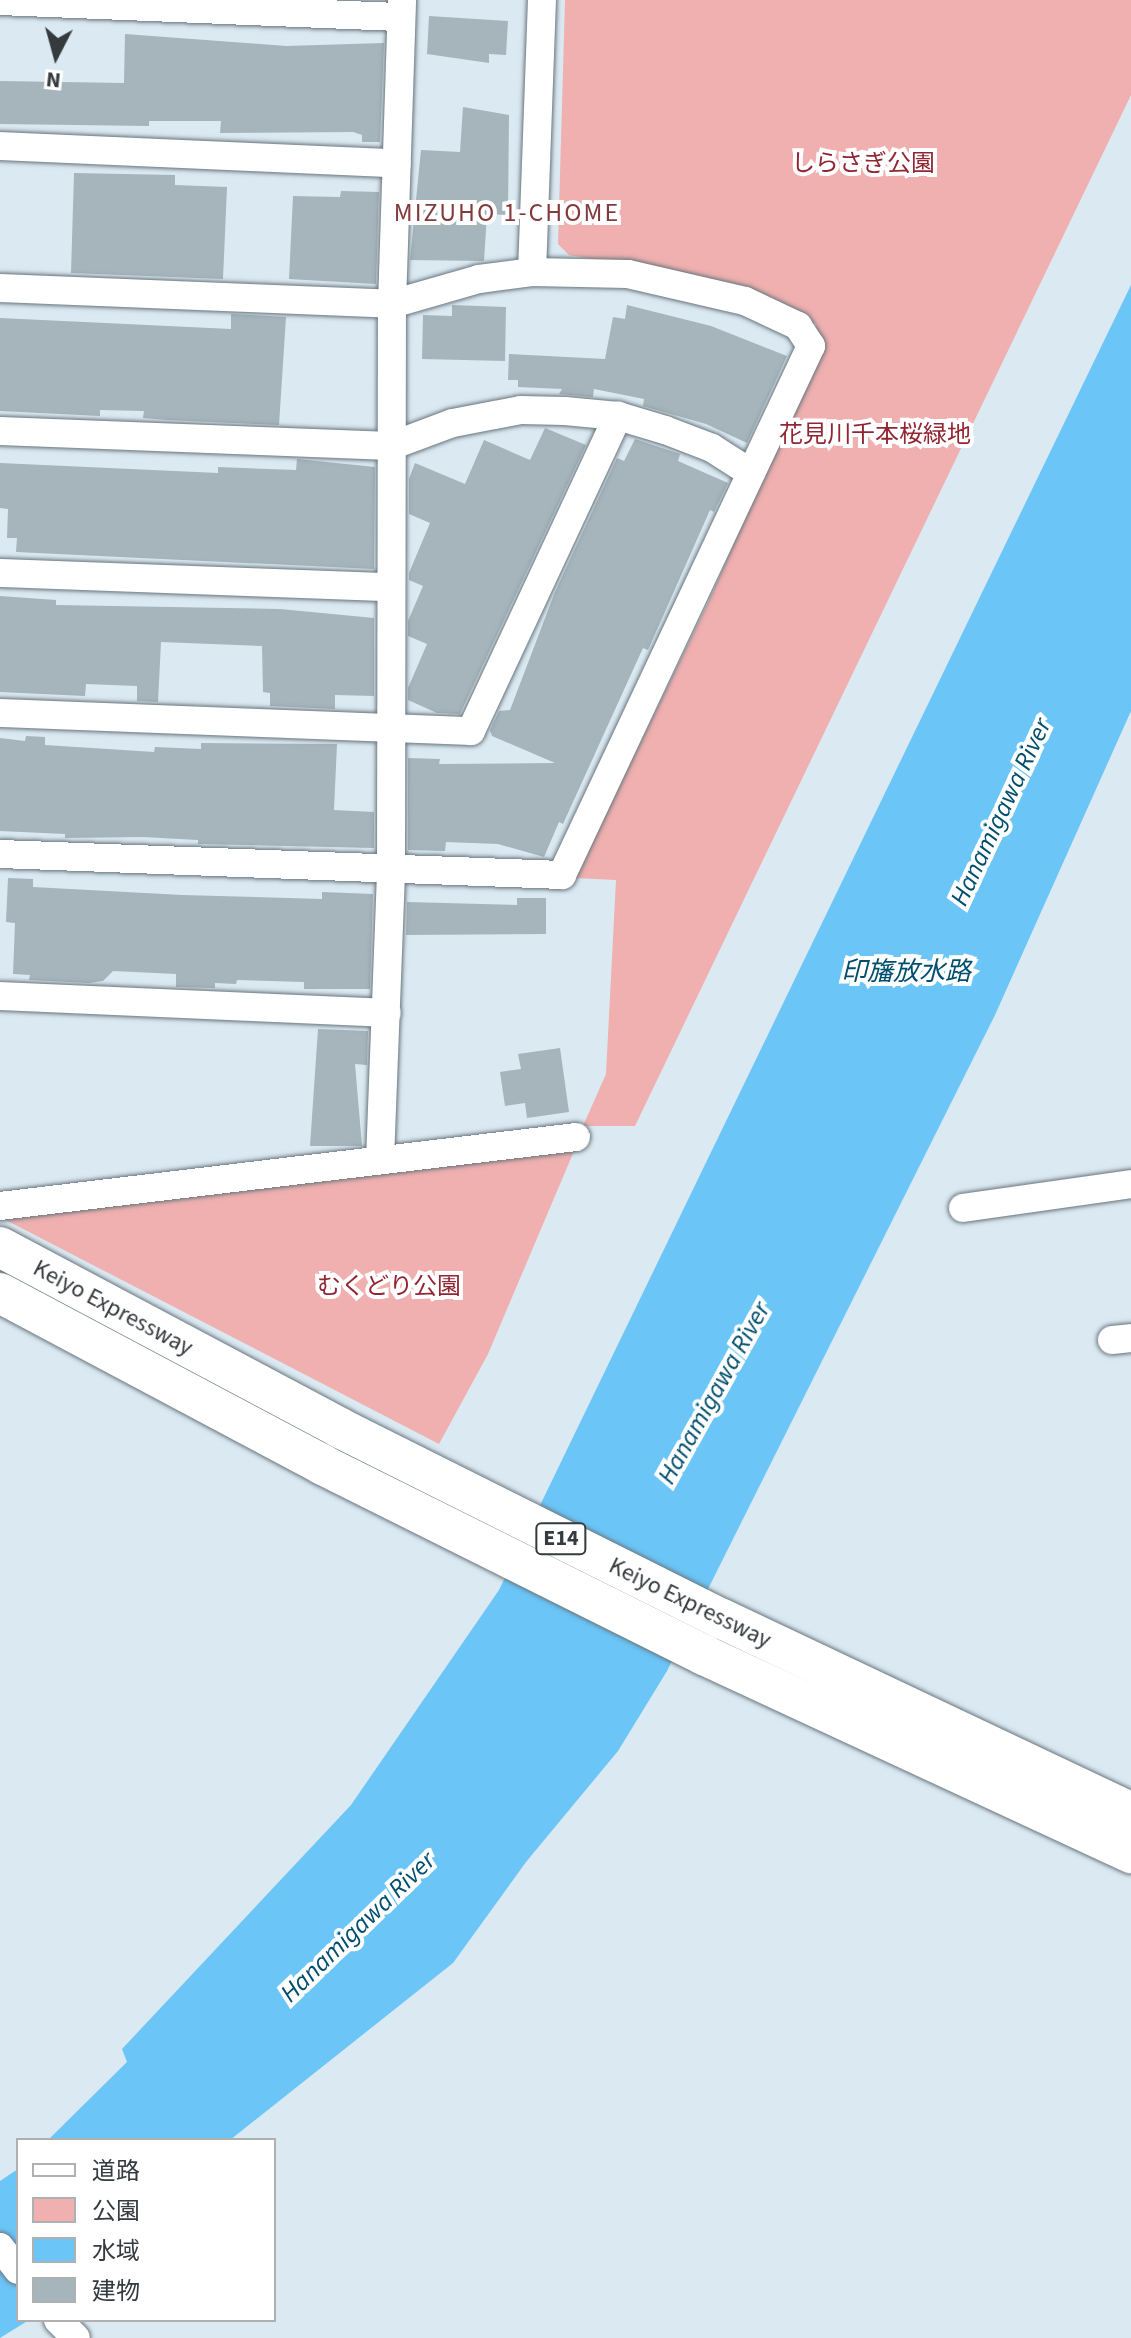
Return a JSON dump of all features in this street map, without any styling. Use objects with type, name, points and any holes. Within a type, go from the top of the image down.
[{"type":"highway","name":"Keiyo Expressway","points":[[0,1247],[354,1435],[857,1684],[1131,1812]]},
{"type":"highway","name":"Keiyo Expressway","points":[[0,1293],[337,1472],[839,1719],[1131,1853]]},
{"type":"highway","points":[[857,1684],[1131,1794]]},
{"type":"highway","points":[[839,1719],[1131,1870]]},
{"type":"street","points":[[532,272],[542,0]]},
{"type":"street","points":[[0,1],[402,8],[392,304],[391,871],[380,1160]]},
{"type":"street","points":[[0,146],[397,163]]},
{"type":"street","points":[[0,288],[392,304],[479,279],[532,272],[628,274],[680,282],[745,301],[798,326],[811,346],[562,875],[0,854]]},
{"type":"street","points":[[0,431],[391,446],[453,423],[521,410],[618,416],[712,448],[751,473]]},
{"type":"street","points":[[0,713],[471,731],[618,416]]},
{"type":"street","points":[[0,573],[390,587]]},
{"type":"street","points":[[0,996],[387,1013]]},
{"type":"street","points":[[0,1206],[576,1137]]},
{"type":"street","points":[[963,1208],[1131,1184]]},
{"type":"street","points":[[0,2247],[16,2267]]},
{"type":"green space","points":[[565,0],[1131,0],[1131,95],[635,1126],[583,1126],[606,1074],[616,880],[575,878],[706,607],[818,354],[816,324],[733,284],[569,255],[558,244]]},
{"type":"green space","name":"むくどり公園","points":[[574,1151],[488,1354],[439,1444],[0,1217]]},
{"type":"water","name":"印旛放水路","points":[[1131,285],[1131,711],[995,1015],[667,1671],[618,1751],[526,1862],[453,1963],[233,2138],[50,2138],[127,2062],[122,2049],[351,1805],[499,1590]]},
{"type":"water","points":[[16,2170],[16,2322],[26,2322],[0,2338],[0,2181]]},
{"type":"building","points":[[429,16],[508,21],[506,55],[489,54],[489,63],[427,54]]},
{"type":"building","points":[[125,34],[286,46],[384,43],[380,142],[362,142],[362,135],[353,132],[220,133],[221,121],[149,121],[149,126],[0,124],[0,81],[124,83]]},
{"type":"building","points":[[463,107],[509,115],[508,215],[487,214],[484,261],[410,260],[421,150],[460,152]]},
{"type":"building","points":[[74,173],[175,175],[175,185],[227,187],[223,279],[71,273]]},
{"type":"building","points":[[341,191],[379,192],[376,284],[289,279],[293,196],[340,197]]},
{"type":"building","points":[[452,305],[506,307],[505,361],[422,359],[423,315],[452,316]]},
{"type":"building","points":[[627,305],[711,326],[787,356],[747,443],[706,424],[643,406],[644,399],[594,389],[593,397],[559,394],[562,389],[518,387],[518,380],[508,380],[509,354],[605,359],[613,317],[625,319]]},
{"type":"building","points":[[231,314],[286,317],[279,425],[143,418],[144,411],[100,410],[100,416],[0,411],[0,318],[231,329]]},
{"type":"building","points":[[545,428],[586,445],[460,714],[437,713],[408,700],[408,688],[427,644],[408,636],[408,621],[423,586],[409,580],[409,573],[430,523],[409,514],[409,479],[415,463],[465,484],[484,440],[530,460]]},
{"type":"building","points":[[635,439],[680,454],[678,461],[728,483],[714,512],[710,510],[648,650],[643,648],[563,824],[559,822],[544,857],[498,844],[446,842],[445,851],[408,850],[408,758],[440,759],[439,764],[555,763],[492,736],[490,730],[499,711],[510,710],[555,592],[617,458],[624,461]]},
{"type":"building","points":[[297,459],[375,467],[374,569],[16,552],[17,538],[7,538],[8,509],[0,508],[0,463],[218,473],[218,467],[296,470]]},
{"type":"building","points":[[0,596],[56,600],[56,605],[280,609],[374,618],[374,696],[335,695],[335,709],[270,706],[270,693],[263,692],[262,646],[161,642],[158,702],[137,701],[137,686],[86,684],[85,696],[0,692]]},
{"type":"building","points":[[26,736],[45,737],[45,745],[154,752],[155,747],[201,749],[201,743],[337,744],[334,810],[374,812],[374,848],[198,844],[198,840],[143,837],[65,838],[65,834],[0,831],[0,738],[25,741]]},
{"type":"building","points":[[8,878],[33,879],[33,887],[182,895],[322,899],[322,892],[373,894],[370,989],[304,989],[304,982],[237,980],[236,984],[215,983],[215,988],[176,987],[176,974],[113,971],[103,981],[89,983],[29,980],[30,975],[13,974],[15,923],[6,922]]},
{"type":"building","points":[[517,898],[546,898],[546,934],[406,935],[407,902],[517,905]]},
{"type":"building","points":[[318,1029],[368,1031],[367,1065],[355,1064],[362,1146],[310,1146]]},
{"type":"building","points":[[560,1048],[569,1112],[527,1118],[525,1103],[505,1106],[500,1072],[521,1069],[518,1054]]},
{"type":"district","name":"MIZUHO 1-CHOME","points":[[507,213]]},
{"type":"park label","name":"しらさぎ公園","points":[[863,164]]},
{"type":"park label","name":"花見川千本桜緑地","points":[[875,435]]},
{"type":"water label","name":"Hanamigawa River","points":[[1001,812]]},
{"type":"water label","name":"Hanamigawa River","points":[[714,1393]]},
{"type":"water label","name":"Hanamigawa River","points":[[358,1927]]}]
